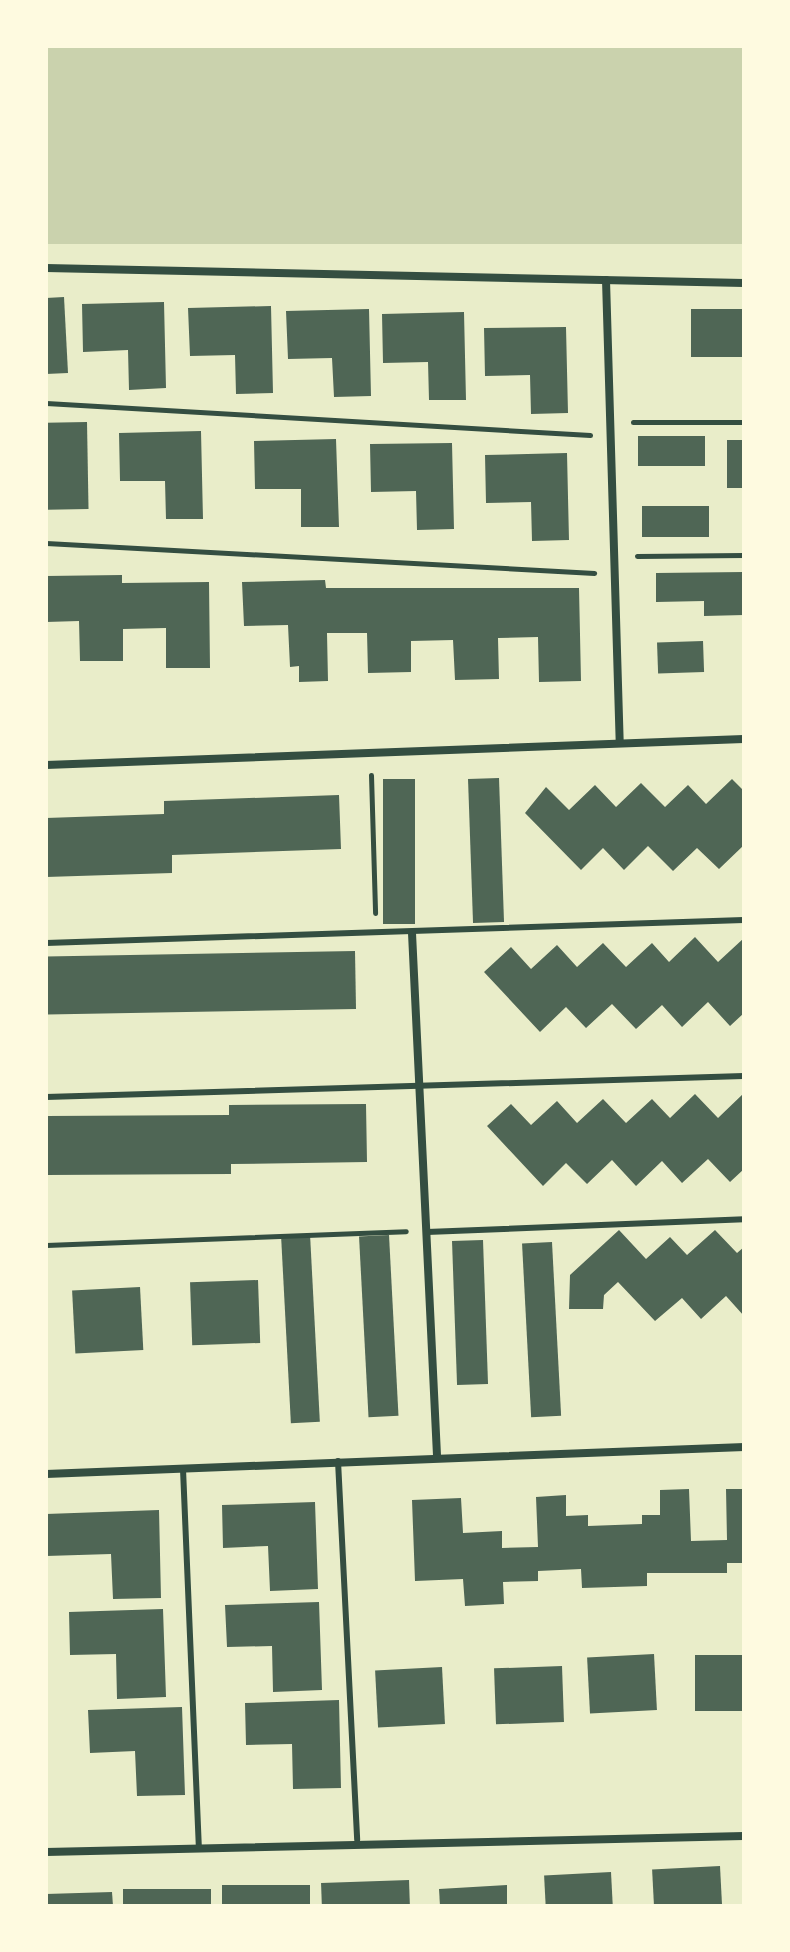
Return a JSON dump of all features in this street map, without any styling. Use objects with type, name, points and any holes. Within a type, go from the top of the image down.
[{"type":"street","points":[[46,268],[744,283]]},
{"type":"street","points":[[606,280],[611,574],[620,743]]},
{"type":"street","points":[[46,765],[744,739]]},
{"type":"street","points":[[412,933],[417,1088],[437,1456]]},
{"type":"street","points":[[46,1474],[437,1456],[744,1447]]},
{"type":"street","points":[[46,1852],[357,1840],[744,1836]]},
{"type":"lane","points":[[46,943],[744,920]]},
{"type":"lane","points":[[46,1097],[744,1076]]},
{"type":"lane","points":[[427,1232],[744,1219]]},
{"type":"lane","points":[[338,1461],[357,1840]]},
{"type":"lane","points":[[183,1469],[199,1846]]},
{"type":"path","points":[[46,403],[607,436]]},
{"type":"path","points":[[608,422],[744,422]]},
{"type":"path","points":[[46,543],[611,574]]},
{"type":"path","points":[[611,557],[744,555]]},
{"type":"path","points":[[370,754],[376,934]]},
{"type":"path","points":[[46,1245],[427,1232]]},
{"type":"green space","points":[[46,46],[744,46],[744,244],[46,244]]},
{"type":"building","points":[[64,297],[68,373],[46,374],[46,298]]},
{"type":"building","points":[[164,302],[166,388],[129,390],[128,350],[83,352],[82,304]]},
{"type":"building","points":[[271,306],[273,393],[236,394],[235,355],[190,356],[188,308]]},
{"type":"building","points":[[369,309],[371,396],[334,397],[332,358],[288,359],[286,311]]},
{"type":"building","points":[[691,309],[744,309],[744,357],[691,357]]},
{"type":"building","points":[[464,312],[466,400],[429,400],[428,362],[383,363],[382,314]]},
{"type":"building","points":[[566,327],[568,413],[531,414],[530,375],[485,376],[484,328]]},
{"type":"building","points":[[87,422],[89,509],[48,510],[46,423]]},
{"type":"building","points":[[201,431],[203,519],[166,519],[165,481],[120,481],[119,433]]},
{"type":"building","points":[[638,436],[705,436],[705,466],[638,466]]},
{"type":"building","points":[[336,439],[339,527],[301,527],[301,489],[255,489],[254,441]]},
{"type":"building","points":[[727,440],[744,440],[744,488],[727,488]]},
{"type":"building","points":[[452,443],[454,529],[417,530],[416,491],[371,492],[370,444]]},
{"type":"building","points":[[567,453],[569,540],[532,541],[531,502],[486,503],[485,455]]},
{"type":"building","points":[[642,506],[709,506],[709,537],[642,537]]},
{"type":"building","points":[[744,572],[744,615],[704,616],[704,601],[656,602],[656,573]]},
{"type":"building","points":[[122,575],[122,583],[209,582],[210,668],[166,668],[166,628],[123,629],[123,661],[80,661],[79,621],[46,622],[46,576]]},
{"type":"building","points":[[325,580],[326,588],[579,588],[581,681],[539,682],[538,637],[498,638],[499,679],[455,680],[453,640],[411,641],[411,672],[368,673],[367,633],[327,633],[328,681],[299,682],[299,666],[290,667],[288,625],[244,626],[242,582]]},
{"type":"building","points":[[703,641],[704,672],[658,674],[657,643]]},
{"type":"building","points":[[499,778],[504,922],[473,923],[468,779]]},
{"type":"building","points":[[383,779],[415,779],[415,924],[383,924]]},
{"type":"building","points":[[732,779],[744,791],[744,845],[719,869],[697,848],[673,871],[648,846],[624,870],[603,848],[581,870],[525,813],[546,787],[569,810],[595,785],[616,807],[641,783],[665,807],[688,785],[706,804]]},
{"type":"building","points":[[339,795],[341,849],[172,855],[172,873],[46,877],[46,818],[164,814],[164,801]]},
{"type":"building","points":[[695,937],[718,962],[744,938],[744,1013],[730,1026],[708,1002],[682,1027],[662,1005],[636,1029],[612,1004],[586,1028],[566,1007],[540,1032],[484,972],[511,947],[531,969],[557,945],[577,967],[603,943],[626,967],[652,943],[669,962]]},
{"type":"building","points":[[355,951],[356,1009],[47,1014],[46,956]]},
{"type":"building","points":[[744,1093],[744,1169],[730,1182],[708,1159],[682,1183],[662,1161],[636,1186],[612,1160],[587,1184],[566,1163],[543,1186],[487,1126],[511,1104],[531,1125],[557,1101],[577,1123],[603,1099],[626,1123],[652,1099],[670,1118],[695,1094],[718,1118]]},
{"type":"building","points":[[366,1104],[367,1162],[231,1164],[231,1174],[46,1175],[46,1116],[229,1115],[229,1105]]},
{"type":"building","points":[[619,1230],[646,1259],[670,1237],[687,1255],[715,1230],[737,1253],[744,1247],[744,1316],[726,1296],[701,1319],[682,1298],[655,1321],[618,1282],[604,1295],[603,1309],[569,1309],[570,1275]]},
{"type":"building","points":[[310,1234],[320,1422],[291,1423],[281,1236]]},
{"type":"building","points":[[389,1235],[398,1416],[369,1417],[359,1237]]},
{"type":"building","points":[[483,1240],[488,1384],[457,1385],[452,1241]]},
{"type":"building","points":[[552,1242],[561,1416],[531,1417],[522,1244]]},
{"type":"building","points":[[258,1280],[260,1343],[192,1345],[190,1282]]},
{"type":"building","points":[[140,1287],[143,1350],[75,1353],[72,1291]]},
{"type":"building","points":[[689,1489],[691,1541],[727,1540],[726,1489],[744,1489],[744,1563],[727,1563],[727,1573],[647,1573],[647,1586],[582,1588],[581,1569],[538,1571],[538,1581],[503,1582],[504,1604],[465,1606],[463,1579],[415,1581],[412,1500],[461,1498],[463,1533],[502,1531],[502,1548],[538,1547],[536,1497],[566,1495],[566,1516],[588,1515],[588,1526],[642,1524],[642,1515],[660,1515],[660,1490]]},
{"type":"building","points":[[315,1502],[318,1589],[270,1591],[268,1546],[223,1548],[222,1505]]},
{"type":"building","points":[[159,1510],[161,1598],[113,1599],[111,1554],[46,1556],[46,1514]]},
{"type":"building","points":[[319,1602],[322,1690],[273,1692],[272,1646],[227,1647],[225,1605]]},
{"type":"building","points":[[163,1609],[166,1697],[117,1699],[116,1654],[70,1655],[69,1612]]},
{"type":"building","points":[[654,1654],[657,1710],[590,1713],[587,1658]]},
{"type":"building","points":[[695,1655],[744,1655],[744,1711],[695,1711]]},
{"type":"building","points":[[562,1666],[564,1722],[496,1724],[494,1668]]},
{"type":"building","points":[[442,1667],[445,1724],[378,1727],[375,1671]]},
{"type":"building","points":[[339,1700],[341,1788],[293,1789],[292,1744],[246,1745],[245,1703]]},
{"type":"building","points":[[182,1707],[185,1795],[137,1796],[135,1751],[90,1753],[88,1710]]},
{"type":"building","points":[[720,1866],[722,1906],[654,1906],[652,1870]]},
{"type":"building","points":[[611,1872],[613,1906],[546,1906],[544,1876]]},
{"type":"building","points":[[409,1880],[410,1906],[322,1906],[321,1883]]},
{"type":"building","points":[[222,1885],[310,1885],[310,1906],[222,1906]]},
{"type":"building","points":[[507,1885],[507,1906],[440,1906],[439,1889]]},
{"type":"building","points":[[123,1889],[211,1889],[211,1906],[123,1906]]},
{"type":"building","points":[[112,1892],[113,1906],[46,1906],[46,1894]]}]
